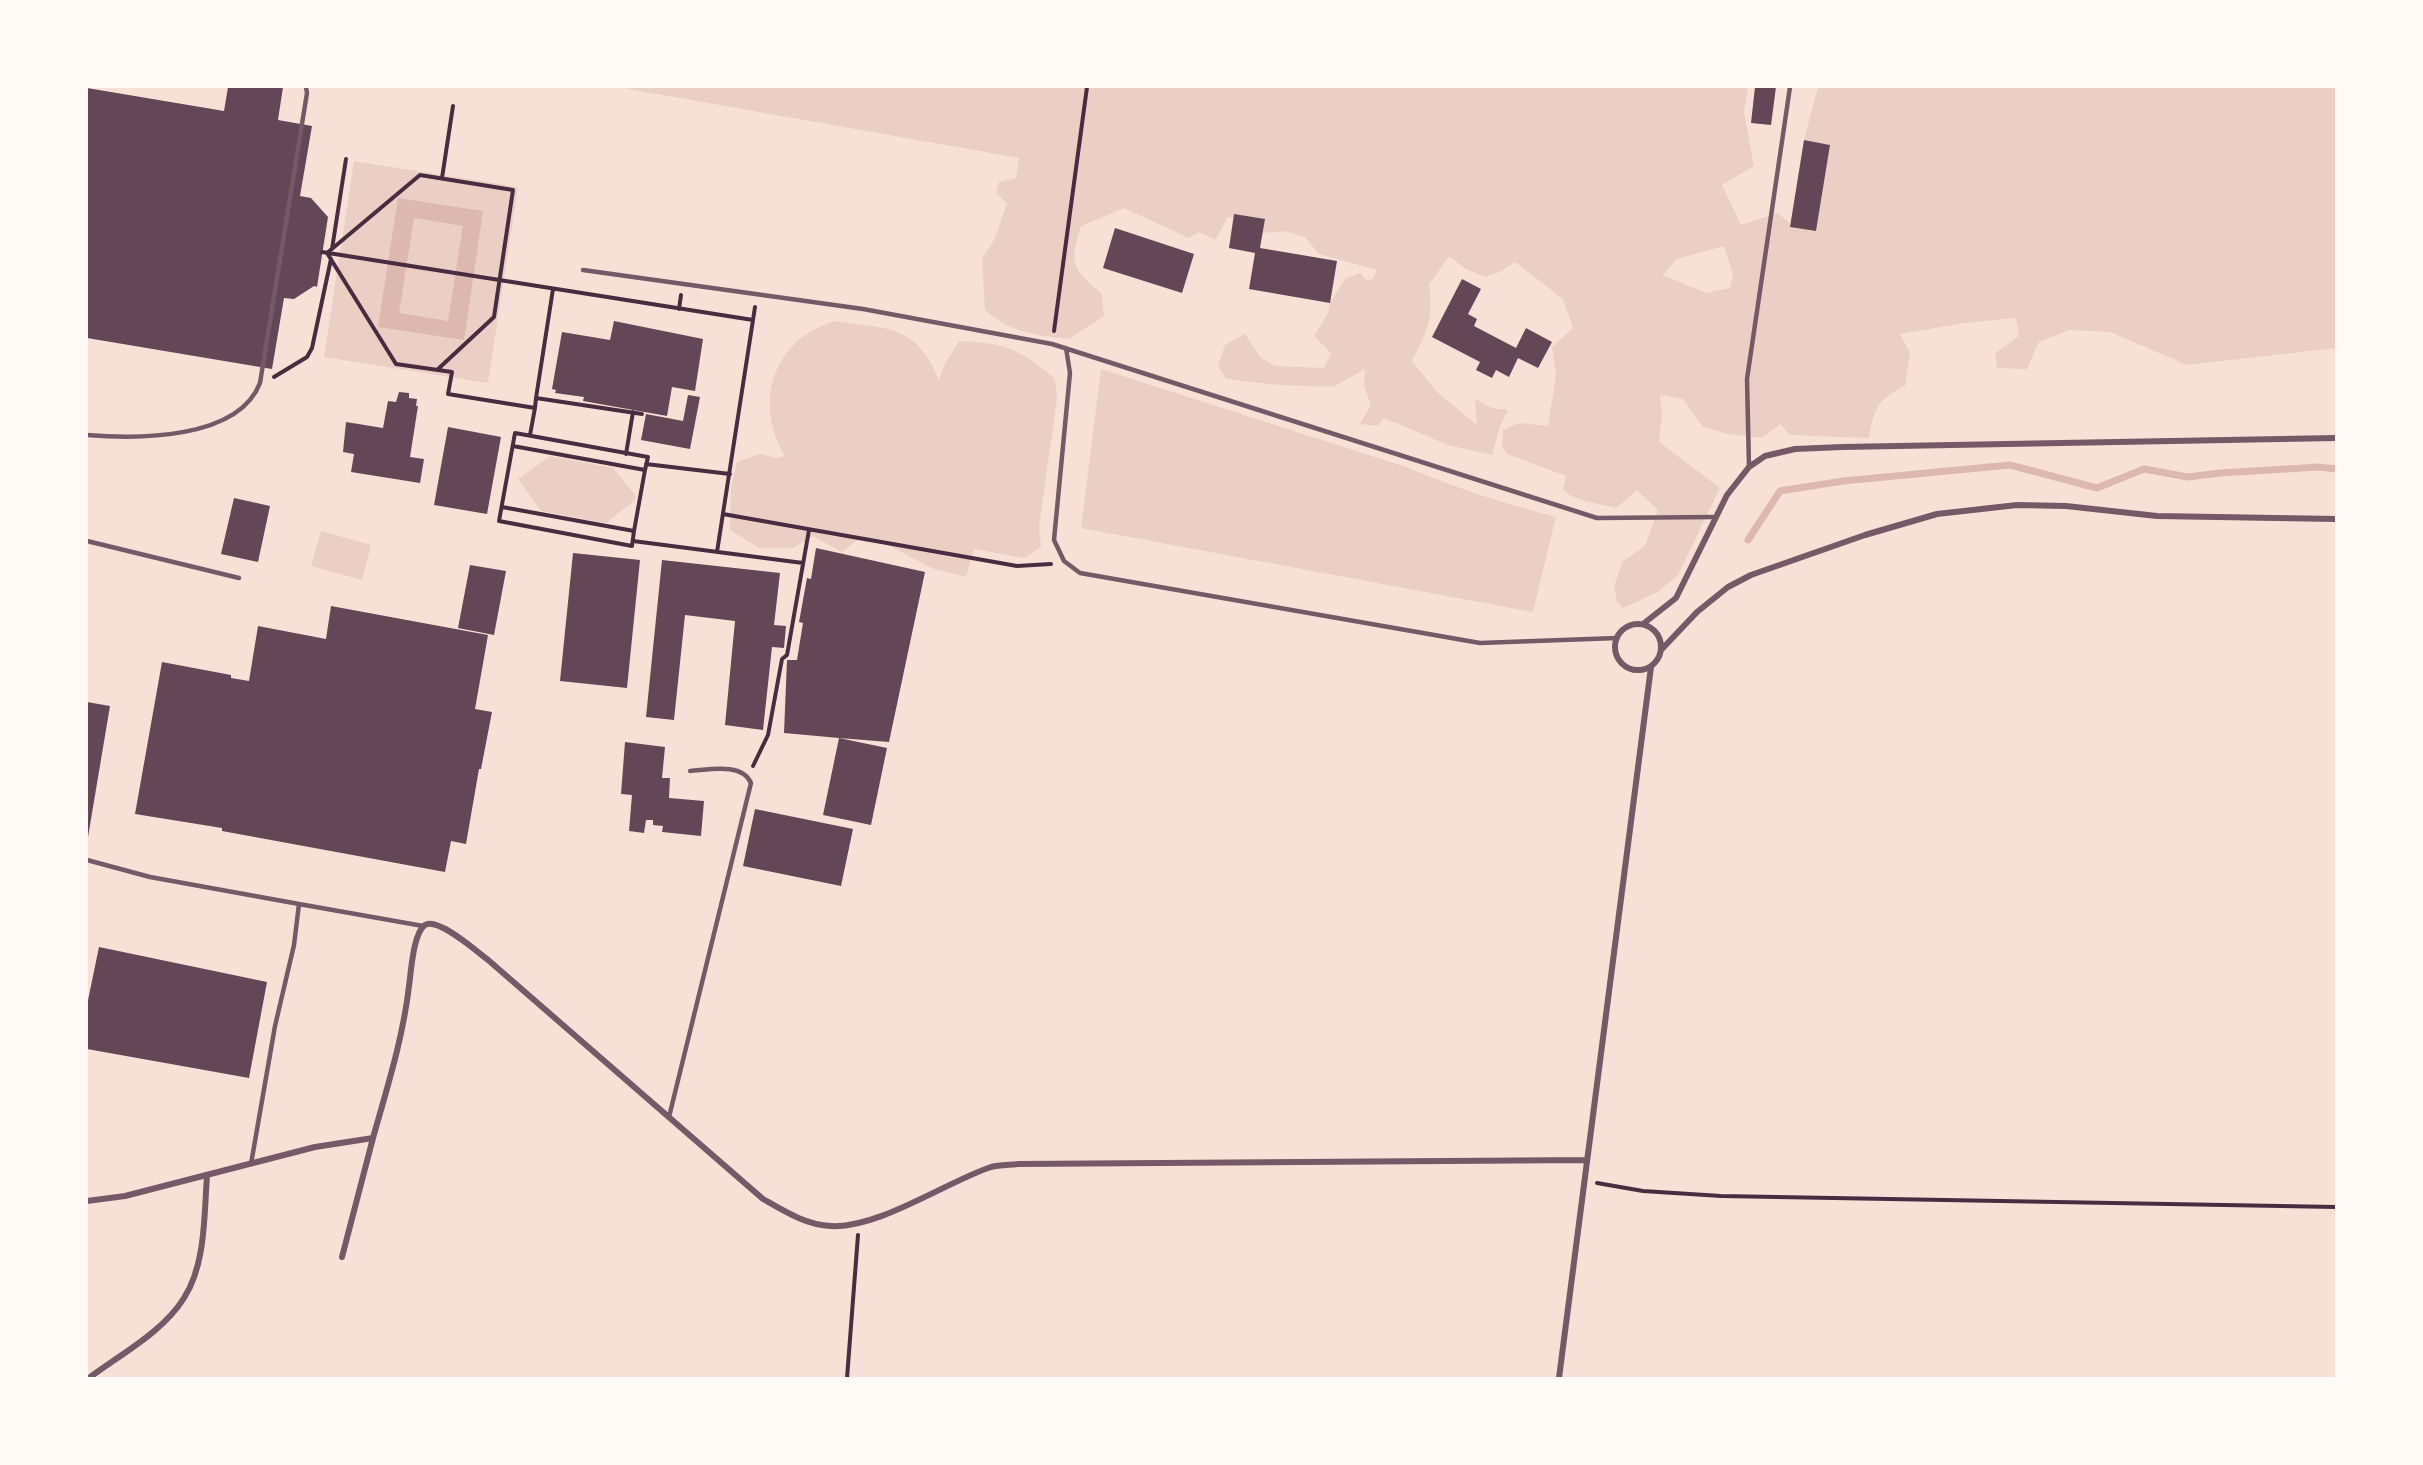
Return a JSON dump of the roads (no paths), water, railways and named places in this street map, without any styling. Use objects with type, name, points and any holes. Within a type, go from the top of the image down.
[{"type":"street","points":[[1643,624],[1676,598],[1732,488],[1749,466],[1765,456],[1806,448],[2336,438]]},
{"type":"street","points":[[1662,649],[1660,638],[1653,629],[1643,624],[1632,624],[1622,630],[1615,648],[1617,658],[1624,666],[1633,670],[1651,667],[1658,660],[1662,649],[1697,612],[1728,587],[1751,575],[1865,534],[1937,513],[2017,505],[2066,506],[2157,516],[2336,519]]},
{"type":"street","points":[[1559,1378],[1651,667]]},
{"type":"street","points":[[342,1257],[406,1009],[417,940],[423,926],[436,924],[487,959],[764,1199],[789,1214],[830,1226],[858,1223],[905,1206],[992,1167],[1018,1164],[1587,1160]]},
{"type":"street","points":[[87,1201],[124,1196],[315,1147],[373,1138]]},
{"type":"street","points":[[89,1378],[168,1318],[185,1296],[198,1259],[203,1232],[207,1176]]},
{"type":"lane","points":[[87,435],[149,436],[215,424],[246,406],[259,387],[307,93],[306,87]]},
{"type":"lane","points":[[1749,466],[1747,379],[1790,87]]},
{"type":"lane","points":[[583,270],[863,309],[1052,344],[1597,518],[1716,517]]},
{"type":"lane","points":[[1066,348],[1070,373],[1054,529],[1058,551],[1071,568],[1090,575],[1480,643],[1617,638]]},
{"type":"lane","points":[[87,541],[239,578]]},
{"type":"lane","points":[[669,1117],[751,783],[748,776],[739,771],[726,769],[690,771]]},
{"type":"lane","points":[[87,860],[150,877],[423,926]]},
{"type":"lane","points":[[251,1164],[275,1026],[294,945],[299,904]]},
{"type":"waterway","points":[[1748,540],[1780,491],[1843,481],[2010,465],[2097,488],[2144,469],[2188,477],[2319,467],[2336,469]]}]
